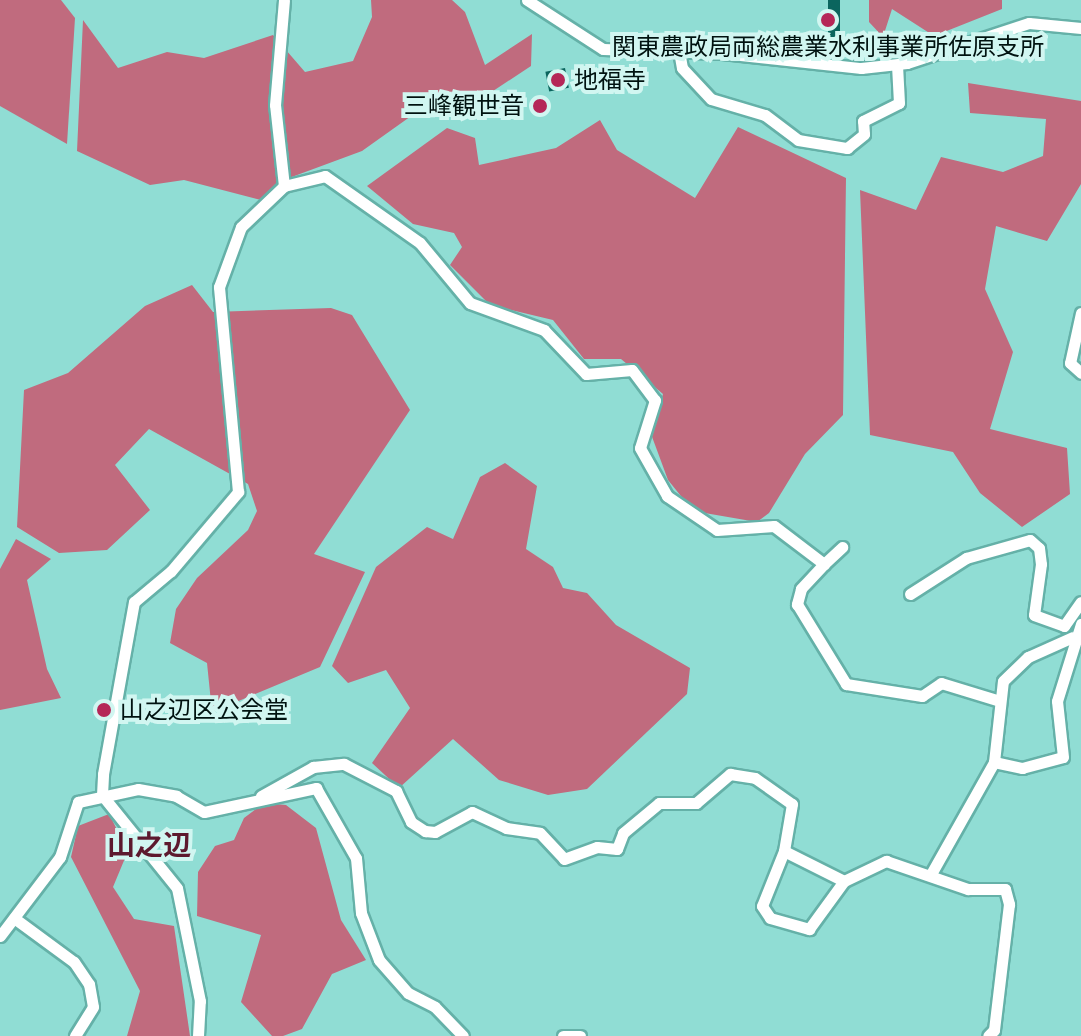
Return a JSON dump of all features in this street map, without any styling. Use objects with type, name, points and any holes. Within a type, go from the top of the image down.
[{"type":"street","points":[[284,0],[275,105],[284,186]]},
{"type":"street","points":[[527,0],[592,47],[679,51],[861,68],[897,65],[1029,23],[1081,28]]},
{"type":"street","points":[[679,51],[682,68],[711,99],[765,115],[798,140],[847,148],[864,134],[863,121],[899,103],[897,65]]},
{"type":"street","points":[[198,1036],[200,1001],[177,888],[102,795],[134,602],[171,571],[238,492],[219,287],[241,227],[284,186],[325,176],[420,243],[470,303],[544,330],[586,374],[632,370],[655,400],[640,448],[667,496],[717,530],[774,526],[824,564]]},
{"type":"street","points":[[1081,313],[1070,363],[1081,373]]},
{"type":"street","points":[[910,594],[966,558],[1030,540],[1039,548],[1041,564],[1034,615],[1051,626],[1064,626],[1081,602]]},
{"type":"street","points":[[842,547],[801,589],[797,604],[846,684],[922,696],[941,683],[997,700],[1004,714],[994,762],[931,874]]},
{"type":"street","points":[[994,762],[1022,768],[1063,757],[1057,701],[1073,637],[1081,624]]},
{"type":"street","points":[[997,700],[1016,666],[1073,637]]},
{"type":"street","points":[[261,796],[313,767],[344,764],[396,791],[411,822],[425,831],[435,832],[472,812],[498,825],[540,833],[564,859],[597,847],[617,849],[623,833],[659,803],[696,803],[730,774],[742,775],[775,789],[792,804],[784,851],[762,906],[770,918],[809,929],[844,881],[886,861],[968,889],[1005,889],[1006,934],[994,1030],[988,1036]]},
{"type":"street","points":[[0,936],[64,850],[75,804],[102,795],[157,791],[204,812],[301,787],[326,797],[356,858],[361,913],[379,960],[408,993],[435,1007],[463,1036]]},
{"type":"street","points":[[784,851],[844,881]]},
{"type":"street","points":[[14,918],[74,962],[89,984],[93,1007],[75,1036]]},
{"type":"street","points":[[563,1036],[580,1036]]},
{"type":"shaded area","points":[[0,0],[61,0],[75,18],[67,144],[0,106]]},
{"type":"shaded area","points":[[371,0],[452,0],[465,12],[485,65],[532,34],[531,66],[484,97],[421,109],[362,151],[289,178],[261,200],[184,180],[150,185],[77,151],[83,20],[118,68],[167,52],[204,58],[273,35],[305,72],[353,61],[372,17]]},
{"type":"shaded area","points":[[869,0],[1002,0],[1002,9],[934,36],[892,9],[883,37],[869,22]]},
{"type":"shaded area","points":[[968,83],[1081,101],[1081,184],[1047,241],[996,226],[985,289],[1013,352],[990,429],[1067,448],[1070,494],[1022,527],[980,493],[953,452],[870,435],[860,190],[916,210],[941,157],[1003,172],[1043,156],[1046,119],[970,113]]},
{"type":"shaded area","points":[[600,120],[617,150],[695,198],[738,127],[846,178],[843,415],[805,454],[769,513],[757,522],[693,511],[668,480],[651,434],[663,394],[621,359],[584,359],[553,320],[490,305],[450,265],[462,247],[454,233],[413,224],[367,186],[447,128],[475,138],[479,165],[556,148]]},
{"type":"shaded area","points":[[192,285],[213,312],[331,308],[352,315],[410,410],[314,554],[365,572],[320,667],[212,712],[207,663],[170,643],[176,609],[197,578],[248,530],[257,511],[248,484],[149,429],[115,465],[150,510],[107,550],[59,553],[17,527],[24,390],[68,373],[145,306]]},
{"type":"shaded area","points":[[505,463],[537,486],[526,549],[553,567],[563,588],[587,593],[616,625],[690,668],[687,694],[587,789],[548,795],[499,780],[453,739],[399,788],[372,763],[410,708],[386,670],[348,683],[332,666],[376,567],[427,527],[453,539],[480,477]]},
{"type":"shaded area","points":[[16,539],[51,559],[27,580],[47,669],[61,698],[0,710],[0,569]]},
{"type":"shaded area","points":[[264,803],[286,805],[316,828],[341,920],[366,960],[332,974],[302,1029],[283,1036],[272,1036],[241,1002],[261,935],[197,916],[198,872],[215,846],[234,840],[244,818]]},
{"type":"shaded area","points":[[109,814],[128,851],[113,887],[134,919],[174,926],[190,1036],[127,1036],[140,991],[71,857],[78,826]]},
{"type":"building","points":[[828,0],[840,0],[840,41],[828,41]]},
{"type":"building","name":"地福寺","points":[[565,68],[569,88],[549,91],[545,72]]},
{"type":"place","name":"関東農政局両総農業水利事業所佐原支所","points":[[828,20]]},
{"type":"place","name":"地福寺","points":[[558,80]]},
{"type":"place","name":"三峰観世音","points":[[540,106]]},
{"type":"place","name":"山之辺区公会堂","points":[[104,710]]},
{"type":"district","name":"山之辺","points":[[149,845]]}]
